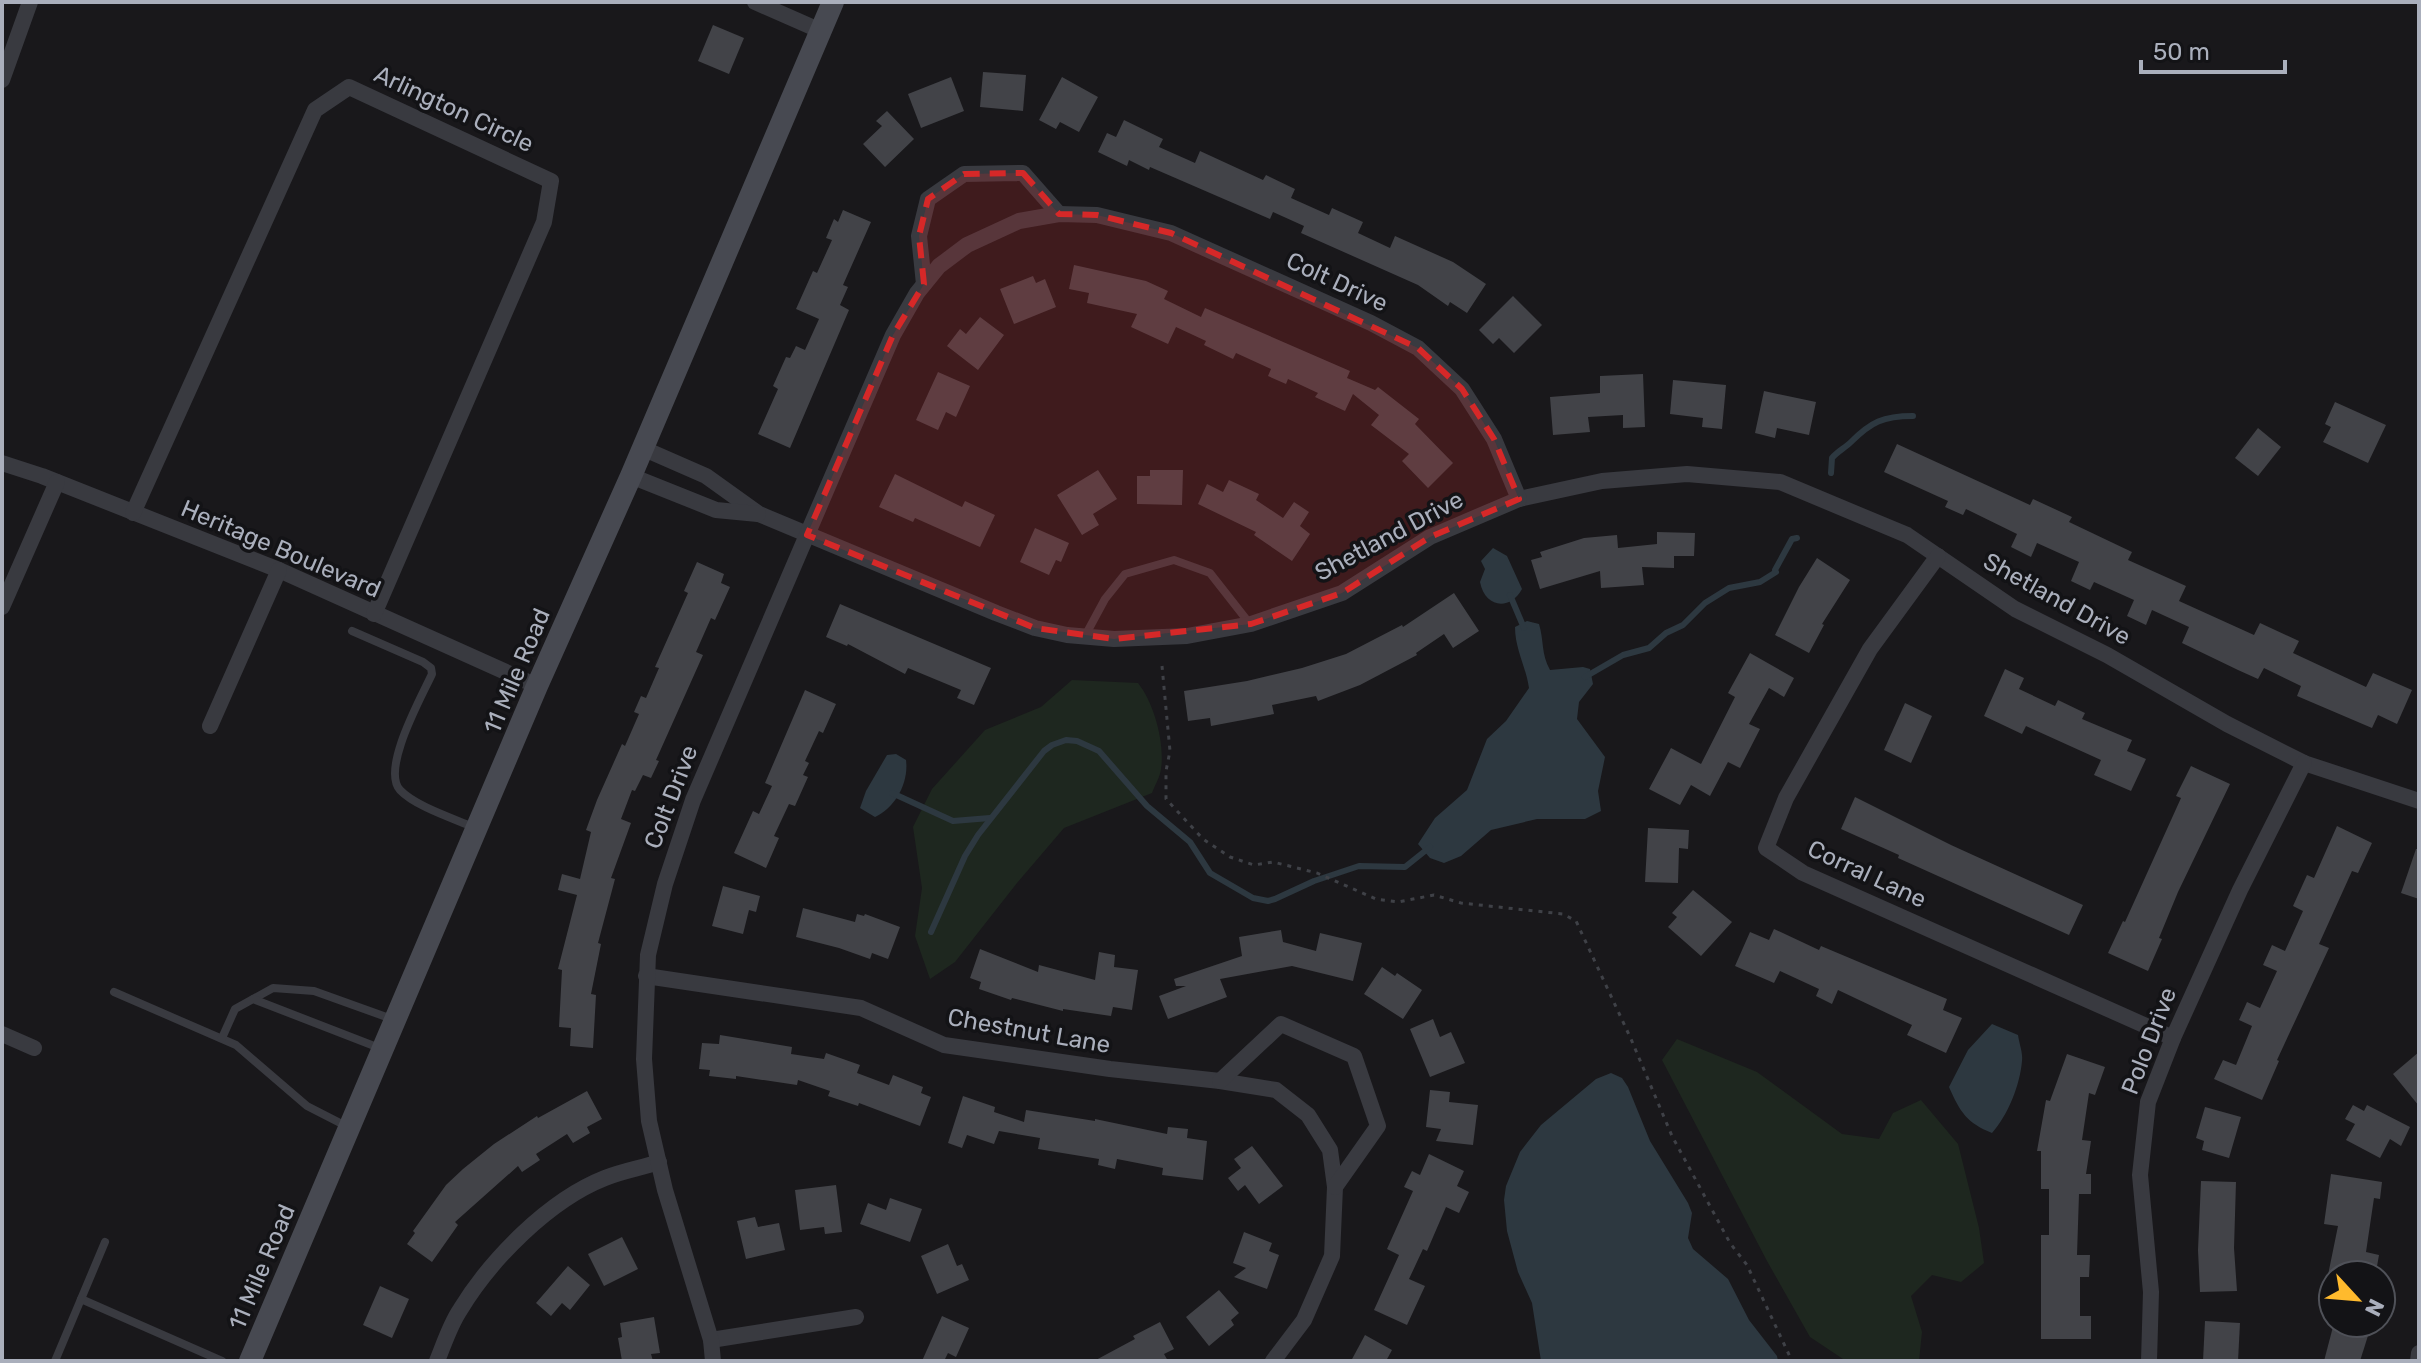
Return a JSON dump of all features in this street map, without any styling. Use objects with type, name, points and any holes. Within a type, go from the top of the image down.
[{"type":"street","points":[[2,80],[30,2]]},
{"type":"street","points":[[755,2],[821,31]]},
{"type":"street","name":"11 Mile Road","points":[[250,1361],[833,2]]},
{"type":"street","name":"Arlington Circle","points":[[133,513],[315,110],[349,87],[551,181],[544,222],[374,614]]},
{"type":"street","points":[[924,284],[919,236],[928,199],[964,174],[1023,173],[1059,214]]},
{"type":"street","name":"Colt Drive","points":[[713,1361],[711,1340],[649,1121],[644,1059],[648,955],[665,884],[693,800],[893,335],[924,284],[939,266],[967,245],[1019,221],[1059,214],[1097,215],[1171,233],[1371,323],[1418,348],[1462,389],[1494,439],[1519,499]]},
{"type":"street","name":"Shetland Drive","points":[[642,448],[706,476],[759,514],[1035,628],[1114,639],[1187,636],[1250,625],[1342,593],[1430,537],[1519,499],[1602,481],[1687,474],[1780,482],[1907,535],[2015,609],[2107,655],[2227,724],[2304,763],[2419,801]]},
{"type":"street","name":"Heritage Boulevard","points":[[2,463],[279,570],[537,686]]},
{"type":"street","name":"Shetland Drive","points":[[631,476],[716,510],[759,514]]},
{"type":"street","points":[[2,607],[57,482]]},
{"type":"street","name":"Corral Lane","points":[[1938,556],[1870,649],[1786,798],[1766,848],[1803,873],[2173,1038]]},
{"type":"street","points":[[210,726],[279,570]]},
{"type":"street","name":"Polo Drive","points":[[2149,1361],[2151,1292],[2140,1175],[2148,1102],[2173,1038],[2240,890],[2304,763]]},
{"type":"street","name":"Chestnut Lane","points":[[646,976],[861,1008],[944,1045],[1276,1090],[1308,1115],[1330,1150],[1335,1187],[1332,1256],[1304,1320],[1273,1361]]},
{"type":"street","points":[[1220,1081],[1281,1024],[1354,1056],[1378,1126],[1335,1187]]},
{"type":"street","points":[[2,1034],[34,1048]]},
{"type":"street","points":[[437,1361],[459,1311],[495,1263],[536,1222],[576,1193],[605,1178],[659,1162]]},
{"type":"street","points":[[711,1340],[856,1317]]},
{"type":"street","points":[[2418,1361],[2419,1353]]},
{"type":"lane","points":[[1085,636],[1105,599],[1125,574],[1174,560],[1210,573],[1250,625]]},
{"type":"lane","points":[[352,631],[431,668],[432,674],[404,736],[394,781],[413,800],[477,829]]},
{"type":"lane","points":[[222,1038],[235,1009],[273,988],[314,991],[396,1021]]},
{"type":"lane","points":[[114,992],[236,1045],[307,1106],[350,1128]]},
{"type":"lane","points":[[253,999],[384,1050]]},
{"type":"lane","points":[[55,1361],[105,1242]]},
{"type":"lane","points":[[81,1299],[222,1361]]},
{"type":"path","points":[[1162,666],[1170,751],[1166,799],[1203,839],[1230,857],[1254,865],[1273,862],[1317,873],[1376,899],[1398,902],[1434,895],[1461,903],[1563,914],[1576,921],[1672,1136],[1730,1243],[1747,1265],[1792,1361]]},
{"type":"highlighted area","points":[[1023,173],[1059,214],[1097,215],[1171,233],[1418,348],[1462,389],[1494,439],[1519,499],[1430,537],[1342,593],[1251,624],[1114,639],[1035,628],[807,535],[893,335],[924,284],[919,236],[928,199],[964,174]]},
{"type":"shaded area","points":[[1493,548],[1507,556],[1522,589],[1505,603],[1498,604],[1487,597],[1480,582],[1485,569],[1481,561]]},
{"type":"shaded area","points":[[1527,621],[1539,624],[1550,670],[1590,669],[1593,684],[1579,702],[1577,719],[1605,757],[1598,791],[1601,811],[1585,819],[1537,819],[1491,830],[1461,856],[1444,863],[1430,858],[1418,844],[1435,818],[1467,790],[1487,739],[1506,721],[1529,688],[1515,627]]},
{"type":"shaded area","points":[[1072,680],[1138,683],[1144,691],[1160,736],[1162,759],[1152,793],[1064,828],[955,962],[930,979],[915,936],[922,888],[913,827],[932,789],[985,730],[1041,707]]},
{"type":"shaded area","points":[[896,754],[906,760],[903,786],[889,808],[875,817],[860,808],[887,755]]},
{"type":"shaded area","points":[[1992,1024],[2018,1035],[2022,1058],[2012,1099],[1992,1133],[1965,1116],[1949,1087],[1968,1050]]},
{"type":"shaded area","points":[[1677,1039],[1757,1072],[1842,1134],[1879,1139],[1893,1113],[1921,1100],[1958,1144],[1979,1228],[1984,1263],[1961,1282],[1932,1275],[1911,1296],[1922,1332],[1919,1361],[1846,1361],[1810,1337],[1662,1060]]},
{"type":"shaded area","points":[[1611,1073],[1622,1078],[1628,1087],[1650,1141],[1688,1203],[1692,1213],[1688,1238],[1693,1249],[1728,1279],[1749,1320],[1778,1361],[1541,1361],[1532,1303],[1518,1272],[1507,1231],[1506,1186],[1520,1152],[1541,1125],[1596,1079]]},
{"type":"building","points":[[713,25],[744,38],[729,74],[698,61]]},
{"type":"building","points":[[983,72],[1026,75],[1023,111],[980,107]]},
{"type":"building","points":[[951,77],[964,111],[921,128],[908,94]]},
{"type":"building","points":[[1062,77],[1098,97],[1079,132],[1060,122],[1056,129],[1039,120]]},
{"type":"building","points":[[887,111],[914,139],[885,167],[863,144],[882,126],[876,121]]},
{"type":"building","points":[[1124,120],[1163,139],[1159,147],[1195,163],[1200,151],[1263,180],[1266,175],[1295,189],[1291,198],[1329,215],[1332,208],[1363,222],[1358,233],[1390,248],[1395,236],[1453,262],[1486,284],[1467,313],[1450,302],[1448,306],[1418,285],[1301,233],[1304,226],[1273,212],[1270,219],[1150,167],[1149,170],[1129,160],[1127,166],[1098,152],[1107,133],[1116,137]]},
{"type":"building","points":[[843,210],[871,222],[843,285],[848,287],[840,305],[849,310],[790,448],[758,434],[778,389],[773,386],[786,357],[790,358],[796,346],[805,350],[819,319],[796,309],[813,271],[817,273],[832,240],[826,238],[834,219],[838,222]]},
{"type":"building","points":[[1074,265],[1146,281],[1168,291],[1164,299],[1201,317],[1205,308],[1350,371],[1347,378],[1375,390],[1378,387],[1419,419],[1415,424],[1453,463],[1428,488],[1402,461],[1409,454],[1371,425],[1379,415],[1353,394],[1345,411],[1315,397],[1318,393],[1288,379],[1286,384],[1268,376],[1271,369],[1236,353],[1233,359],[1204,345],[1206,341],[1176,327],[1168,344],[1131,327],[1137,314],[1087,303],[1089,293],[1069,289]]},
{"type":"building","points":[[1033,276],[1036,283],[1045,279],[1056,307],[1014,324],[1000,289]]},
{"type":"building","points":[[1513,296],[1542,325],[1514,353],[1499,338],[1493,344],[1479,330]]},
{"type":"building","points":[[980,317],[1004,335],[978,370],[947,346],[960,329],[966,334]]},
{"type":"building","points":[[938,372],[970,386],[956,417],[946,412],[938,430],[916,420]]},
{"type":"building","points":[[1643,374],[1645,427],[1623,428],[1623,415],[1588,417],[1590,432],[1553,435],[1550,397],[1600,393],[1600,376]]},
{"type":"building","points":[[1673,380],[1726,385],[1722,429],[1702,427],[1703,418],[1670,414]]},
{"type":"building","points":[[1764,391],[1816,402],[1809,435],[1777,428],[1775,438],[1755,433]]},
{"type":"building","points":[[2335,402],[2386,425],[2368,463],[2323,442],[2331,427],[2325,424]]},
{"type":"building","points":[[2258,428],[2281,447],[2258,476],[2235,458]]},
{"type":"building","points":[[1897,444],[2030,505],[2033,499],[2072,517],[2069,522],[2132,552],[2128,560],[2186,586],[2179,601],[2254,635],[2260,623],[2299,641],[2293,653],[2366,687],[2373,673],[2412,690],[2397,724],[2378,715],[2372,728],[2297,696],[2301,686],[2264,668],[2258,679],[2238,670],[2182,643],[2189,627],[2152,610],[2146,625],[2127,616],[2134,600],[2094,582],[2090,590],[2071,581],[2079,562],[2037,543],[2031,557],[2011,547],[2017,534],[1966,509],[1963,515],[1945,507],[1948,501],[1884,472]]},
{"type":"building","points":[[1098,470],[1117,499],[1093,514],[1099,525],[1082,535],[1057,495]]},
{"type":"building","points":[[1150,470],[1183,470],[1182,505],[1137,504],[1137,476],[1150,476]]},
{"type":"building","points":[[895,474],[962,507],[965,501],[995,515],[980,547],[915,518],[913,522],[879,507]]},
{"type":"building","points":[[1229,480],[1259,494],[1256,500],[1283,518],[1294,502],[1309,512],[1300,526],[1310,534],[1292,561],[1254,535],[1256,532],[1198,504],[1207,484],[1223,492]]},
{"type":"building","points":[[1035,528],[1069,543],[1061,562],[1056,560],[1049,575],[1020,562]]},
{"type":"building","points":[[1657,532],[1695,533],[1694,556],[1674,556],[1674,568],[1642,567],[1644,585],[1601,588],[1600,571],[1540,589],[1531,560],[1542,557],[1540,552],[1584,538],[1617,535],[1618,548],[1657,544]]},
{"type":"building","points":[[1817,558],[1850,580],[1822,624],[1809,653],[1775,635]]},
{"type":"building","points":[[697,562],[724,574],[721,583],[730,587],[715,620],[711,618],[696,652],[703,655],[656,760],[659,761],[651,778],[643,775],[635,791],[632,790],[621,819],[631,823],[611,878],[615,879],[598,943],[601,944],[591,994],[596,995],[593,1048],[570,1046],[571,1028],[559,1027],[562,970],[558,969],[577,895],[558,890],[562,874],[580,879],[591,832],[586,830],[597,800],[639,714],[634,712],[641,696],[646,698],[659,668],[655,667],[688,593],[684,591]]},
{"type":"building","points":[[1454,593],[1479,631],[1453,648],[1444,634],[1417,655],[1360,685],[1318,701],[1316,696],[1272,705],[1274,714],[1211,726],[1210,718],[1188,721],[1184,691],[1247,681],[1346,654],[1403,627]]},
{"type":"building","points":[[840,604],[991,668],[974,705],[957,698],[961,690],[908,668],[905,674],[848,644],[826,637]]},
{"type":"building","points":[[1750,653],[1794,678],[1784,697],[1769,688],[1749,724],[1760,729],[1740,768],[1728,762],[1710,796],[1691,785],[1680,805],[1649,789],[1671,748],[1701,764],[1735,697],[1728,693]]},
{"type":"building","points":[[2005,669],[2024,678],[2019,689],[2055,706],[2058,700],[2085,713],[2082,719],[2132,740],[2127,751],[2146,759],[2131,791],[2094,775],[2101,760],[2026,726],[2022,734],[1984,716]]},
{"type":"building","points":[[805,690],[836,704],[823,733],[819,731],[805,761],[809,763],[803,775],[808,777],[795,806],[789,804],[774,836],[779,838],[766,868],[734,853],[753,811],[759,814],[772,786],[765,783]]},
{"type":"building","points":[[1905,703],[1932,716],[1911,763],[1884,750]]},
{"type":"building","points":[[2191,766],[2230,784],[2178,892],[2148,971],[2108,953],[2181,798],[2176,796]]},
{"type":"building","points":[[1855,797],[2083,905],[2069,935],[1841,829]]},
{"type":"building","points":[[2337,826],[2372,843],[2358,873],[2352,871],[2319,944],[2329,948],[2277,1060],[2262,1100],[2214,1079],[2223,1060],[2236,1065],[2252,1026],[2239,1020],[2247,1002],[2260,1008],[2277,971],[2263,965],[2272,945],[2285,951],[2303,911],[2293,906],[2307,875],[2314,878]]},
{"type":"building","points":[[1648,828],[1689,830],[1688,849],[1679,848],[1678,883],[1645,882]]},
{"type":"building","points":[[2416,849],[2419,849],[2419,899],[2401,893]]},
{"type":"building","points":[[723,886],[760,896],[756,912],[749,910],[743,934],[712,926]]},
{"type":"building","points":[[1693,890],[1732,922],[1701,956],[1668,927],[1677,917],[1672,913]]},
{"type":"building","points":[[803,908],[855,922],[857,914],[865,914],[900,927],[888,959],[872,953],[870,959],[796,937]]},
{"type":"building","points":[[1774,929],[1819,950],[1821,946],[1947,999],[1943,1010],[1962,1018],[1946,1053],[1907,1035],[1912,1025],[1838,990],[1832,1004],[1816,996],[1819,989],[1780,971],[1774,983],[1735,966],[1750,932],[1769,940]]},
{"type":"building","points":[[1281,930],[1283,942],[1316,951],[1320,933],[1362,943],[1353,981],[1292,966],[1220,979],[1227,997],[1168,1019],[1159,996],[1186,986],[1176,986],[1174,979],[1242,956],[1239,937]]},
{"type":"building","points":[[980,949],[1038,972],[1039,965],[1095,980],[1099,952],[1115,955],[1114,967],[1138,970],[1132,1010],[1113,1007],[1111,1016],[1063,1011],[1011,1000],[979,989],[981,982],[970,978]]},
{"type":"building","points":[[1382,967],[1422,990],[1403,1019],[1364,994]]},
{"type":"building","points":[[1433,1019],[1440,1037],[1451,1032],[1465,1063],[1430,1077],[1410,1029]]},
{"type":"building","points":[[720,1035],[792,1047],[791,1054],[824,1059],[826,1053],[860,1065],[857,1073],[889,1085],[893,1075],[923,1087],[921,1093],[931,1097],[920,1126],[859,1103],[858,1106],[828,1096],[830,1091],[798,1080],[797,1085],[736,1076],[736,1079],[709,1076],[710,1070],[699,1069],[702,1043],[719,1044]]},
{"type":"building","points":[[2419,1052],[2419,1106],[2393,1074]]},
{"type":"building","points":[[2067,1054],[2105,1067],[2095,1095],[2089,1093],[2082,1140],[2091,1141],[2086,1174],[2091,1174],[2091,1194],[2079,1194],[2077,1255],[2090,1255],[2089,1277],[2080,1277],[2080,1316],[2091,1316],[2091,1339],[2041,1339],[2041,1235],[2049,1235],[2049,1189],[2041,1189],[2041,1151],[2037,1151],[2046,1100],[2050,1101]]},
{"type":"building","points":[[1430,1090],[1450,1092],[1449,1102],[1478,1105],[1473,1145],[1436,1141],[1441,1129],[1426,1127]]},
{"type":"building","points":[[587,1091],[602,1119],[587,1127],[590,1133],[573,1143],[567,1134],[536,1154],[540,1160],[522,1172],[518,1166],[455,1222],[458,1225],[432,1262],[407,1244],[446,1185],[463,1169],[537,1116]]},
{"type":"building","points":[[963,1096],[995,1107],[994,1112],[1024,1122],[1026,1110],[1095,1119],[1167,1134],[1168,1127],[1188,1129],[1187,1138],[1207,1141],[1203,1180],[1162,1175],[1163,1168],[1117,1159],[1115,1169],[1098,1165],[1099,1159],[1038,1149],[1040,1138],[999,1131],[994,1144],[967,1135],[962,1148],[948,1143]]},
{"type":"building","points":[[2353,1105],[2364,1111],[2367,1105],[2410,1127],[2401,1146],[2390,1139],[2380,1158],[2346,1140],[2355,1124],[2345,1119]]},
{"type":"building","points":[[2205,1107],[2241,1117],[2229,1158],[2202,1150],[2204,1141],[2196,1138]]},
{"type":"building","points":[[1252,1146],[1283,1186],[1259,1204],[1245,1185],[1238,1191],[1228,1178],[1241,1168],[1234,1159]]},
{"type":"building","points":[[1429,1154],[1464,1171],[1457,1186],[1469,1192],[1459,1213],[1446,1207],[1427,1251],[1423,1249],[1409,1279],[1425,1286],[1407,1325],[1374,1310],[1399,1255],[1387,1249],[1413,1191],[1404,1187],[1412,1171],[1420,1175]]},
{"type":"building","points":[[2331,1174],[2382,1182],[2380,1199],[2374,1198],[2366,1252],[2379,1255],[2378,1259],[2331,1259],[2338,1226],[2324,1224]]},
{"type":"building","points":[[2201,1181],[2236,1182],[2234,1248],[2237,1291],[2200,1292]]},
{"type":"building","points":[[836,1185],[842,1232],[825,1234],[824,1227],[800,1230],[795,1190]]},
{"type":"building","points":[[890,1198],[922,1209],[910,1242],[860,1224],[868,1203],[886,1210]]},
{"type":"building","points":[[755,1217],[758,1227],[779,1223],[785,1250],[746,1259],[737,1221]]},
{"type":"building","points":[[1244,1232],[1272,1243],[1269,1251],[1279,1255],[1267,1289],[1234,1277],[1246,1268],[1233,1263]]},
{"type":"building","points":[[622,1237],[638,1269],[604,1286],[588,1254]]},
{"type":"building","points":[[948,1244],[957,1266],[962,1264],[969,1280],[937,1294],[921,1256]]},
{"type":"building","points":[[568,1266],[590,1285],[570,1310],[562,1303],[551,1316],[536,1303]]},
{"type":"building","points":[[380,1286],[409,1299],[392,1338],[363,1325]]},
{"type":"building","points":[[1219,1290],[1239,1313],[1231,1320],[1234,1325],[1209,1346],[1186,1317]]},
{"type":"building","points":[[942,1316],[969,1328],[956,1357],[948,1353],[944,1361],[922,1361]]},
{"type":"building","points":[[654,1317],[660,1353],[651,1354],[653,1361],[622,1361],[618,1338],[622,1337],[620,1323]]},
{"type":"building","points":[[2205,1321],[2240,1323],[2238,1361],[2203,1361]]},
{"type":"building","points":[[1160,1322],[1174,1349],[1164,1354],[1168,1361],[1094,1361],[1135,1339],[1133,1336]]},
{"type":"building","points":[[1365,1335],[1392,1350],[1386,1361],[1351,1361]]},
{"type":"building","points":[[2330,1339],[2367,1339],[2360,1361],[2324,1361]]},
{"type":"waterway","points":[[1831,473],[1832,458],[1865,430],[1885,419],[1913,416]]},
{"type":"waterway","points":[[1585,677],[1623,655],[1649,648],[1729,588],[1760,582],[1776,572],[1792,539],[1797,538]]},
{"type":"waterway","points":[[1510,595],[1524,628]]},
{"type":"waterway","points":[[931,932],[965,856],[978,835],[1044,751],[1066,740],[1077,741],[1099,751],[1147,806],[1190,842],[1210,873],[1253,898],[1275,899],[1314,881],[1359,866],[1405,867],[1430,847]]},
{"type":"waterway","points":[[892,793],[953,821],[990,818]]}]
